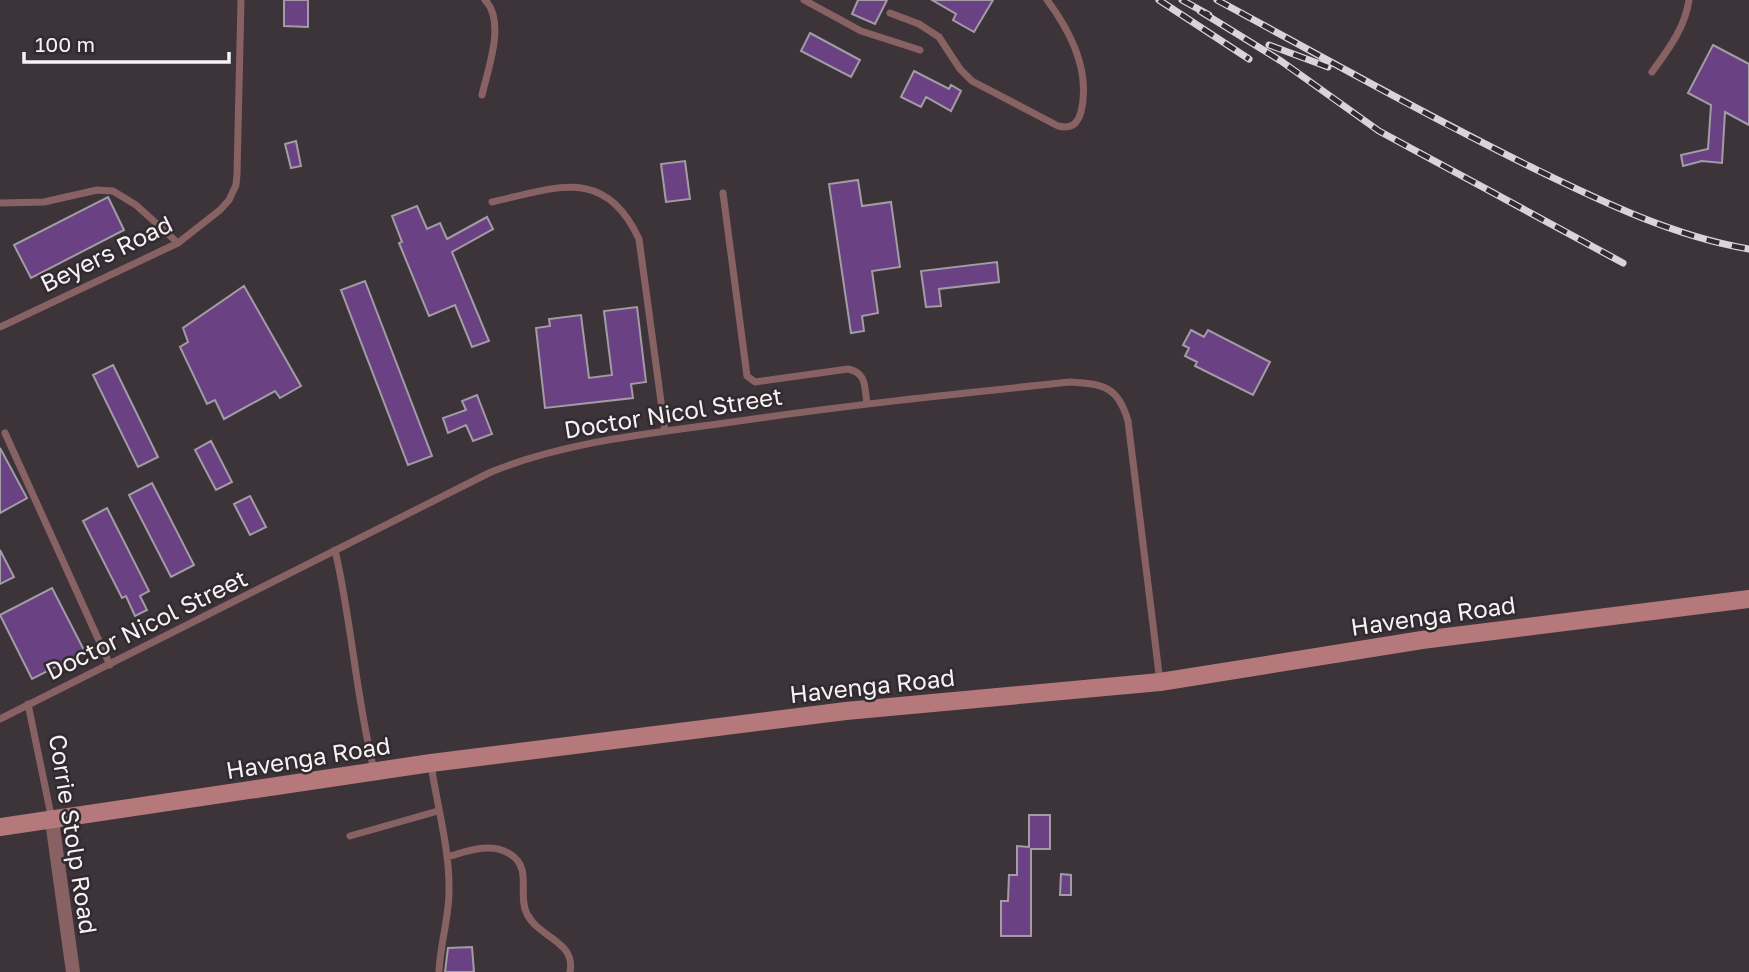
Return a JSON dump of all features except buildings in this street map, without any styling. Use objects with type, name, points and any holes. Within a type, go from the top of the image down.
[{"type":"street","name":"Havenga Road","points":[[0,827],[431,764],[846,711],[1160,682],[1422,640],[1749,599]]},
{"type":"street","name":"Corrie Stolp Road","points":[[52,821],[73,972]]},
{"type":"lane","name":"Beyers Road","points":[[0,327],[178,243],[229,200],[236,185],[241,0]]},
{"type":"lane","points":[[482,95],[496,23],[492,8],[485,0]]},
{"type":"lane","points":[[804,0],[861,32],[920,50]]},
{"type":"lane","points":[[890,13],[913,21],[939,37],[966,77],[978,86],[1058,126],[1072,127],[1079,118],[1085,93],[1080,63],[1071,39],[1047,0]]},
{"type":"lane","points":[[1652,72],[1680,30],[1689,0]]},
{"type":"lane","points":[[492,202],[564,186],[582,187],[614,203],[631,222],[639,239],[665,431]]},
{"type":"lane","points":[[0,203],[44,202],[97,190],[113,191],[135,205],[178,243]]},
{"type":"lane","points":[[723,193],[747,376],[755,382],[854,370],[863,378],[867,403]]},
{"type":"lane","name":"Doctor Nicol Street","points":[[0,719],[480,477],[548,452],[665,431],[867,403],[1070,382],[1110,389],[1123,404],[1128,421],[1160,682]]},
{"type":"lane","points":[[5,433],[110,665]]},
{"type":"lane","points":[[335,551],[344,589],[363,726],[374,772]]},
{"type":"lane","name":"Corrie Stolp Road","points":[[28,704],[52,821]]},
{"type":"lane","points":[[431,764],[447,857],[449,894],[440,946],[439,972]]},
{"type":"lane","points":[[350,836],[438,811]]},
{"type":"lane","points":[[447,857],[488,847],[514,856],[522,869],[526,913],[536,926],[569,954],[570,972]]},
{"type":"railway","points":[[1159,0],[1249,59]]},
{"type":"railway","points":[[1182,0],[1209,15]]},
{"type":"railway","points":[[1217,0],[1452,127],[1584,192],[1665,226],[1749,249]]},
{"type":"railway","points":[[1200,11],[1281,61],[1379,131],[1623,263]]},
{"type":"railway","points":[[1269,45],[1328,67]]}]
